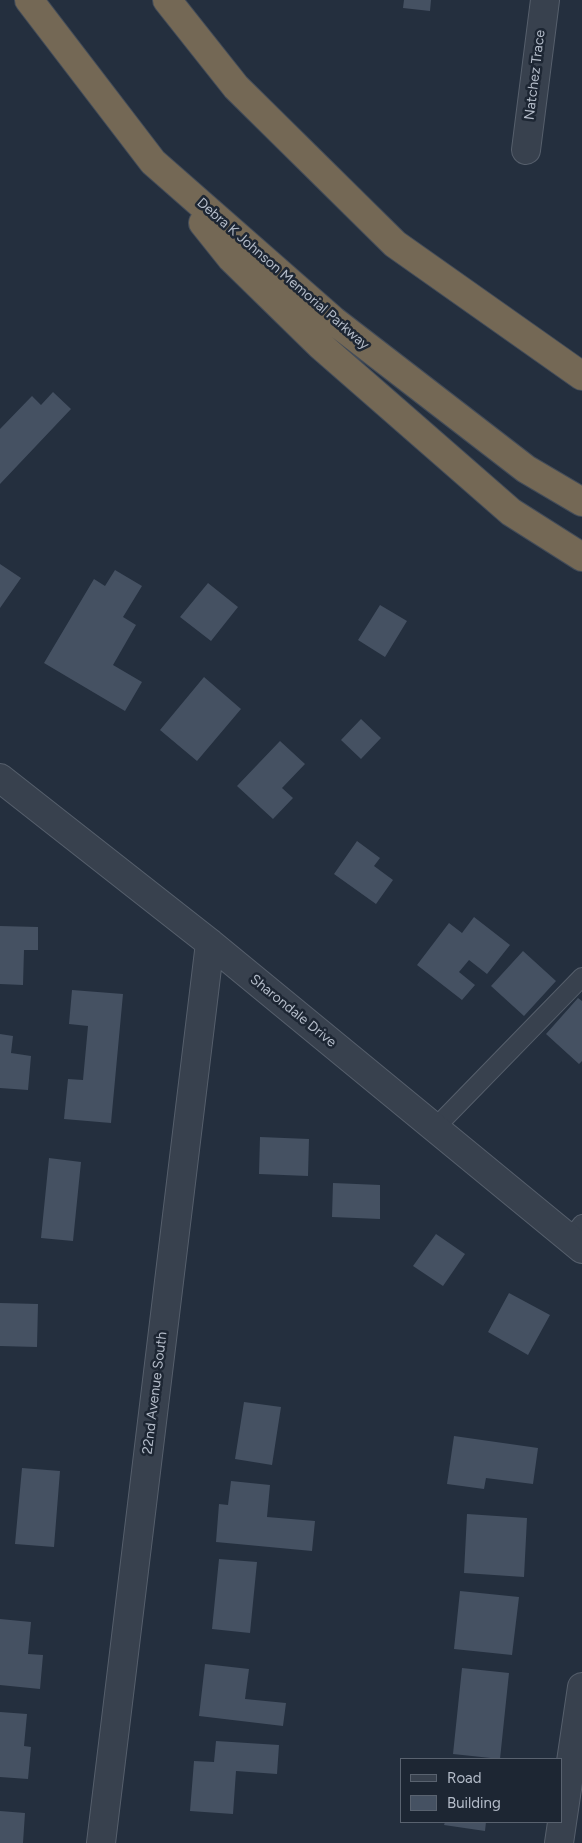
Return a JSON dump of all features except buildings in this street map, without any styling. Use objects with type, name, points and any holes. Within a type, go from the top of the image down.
[{"type":"highway","name":"Debra K Johnson Memorial Parkway","points":[[29,0],[153,162],[334,321],[526,468],[582,502]]},
{"type":"highway","points":[[167,0],[236,87],[395,244],[582,376]]},
{"type":"highway","points":[[153,162],[231,258],[321,346],[511,512],[582,558]]},
{"type":"street","name":"Natchez Trace","points":[[526,150],[545,0]]},
{"type":"street","name":"Sharondale Drive","points":[[0,778],[210,943],[435,1128],[578,1237]]},
{"type":"street","name":"22nd Avenue South","points":[[101,1843],[210,943]]},
{"type":"street","points":[[562,1817],[582,1687]]},
{"type":"street","points":[[558,1843],[561,1823]]},
{"type":"lane","points":[[435,1128],[582,977]]}]
